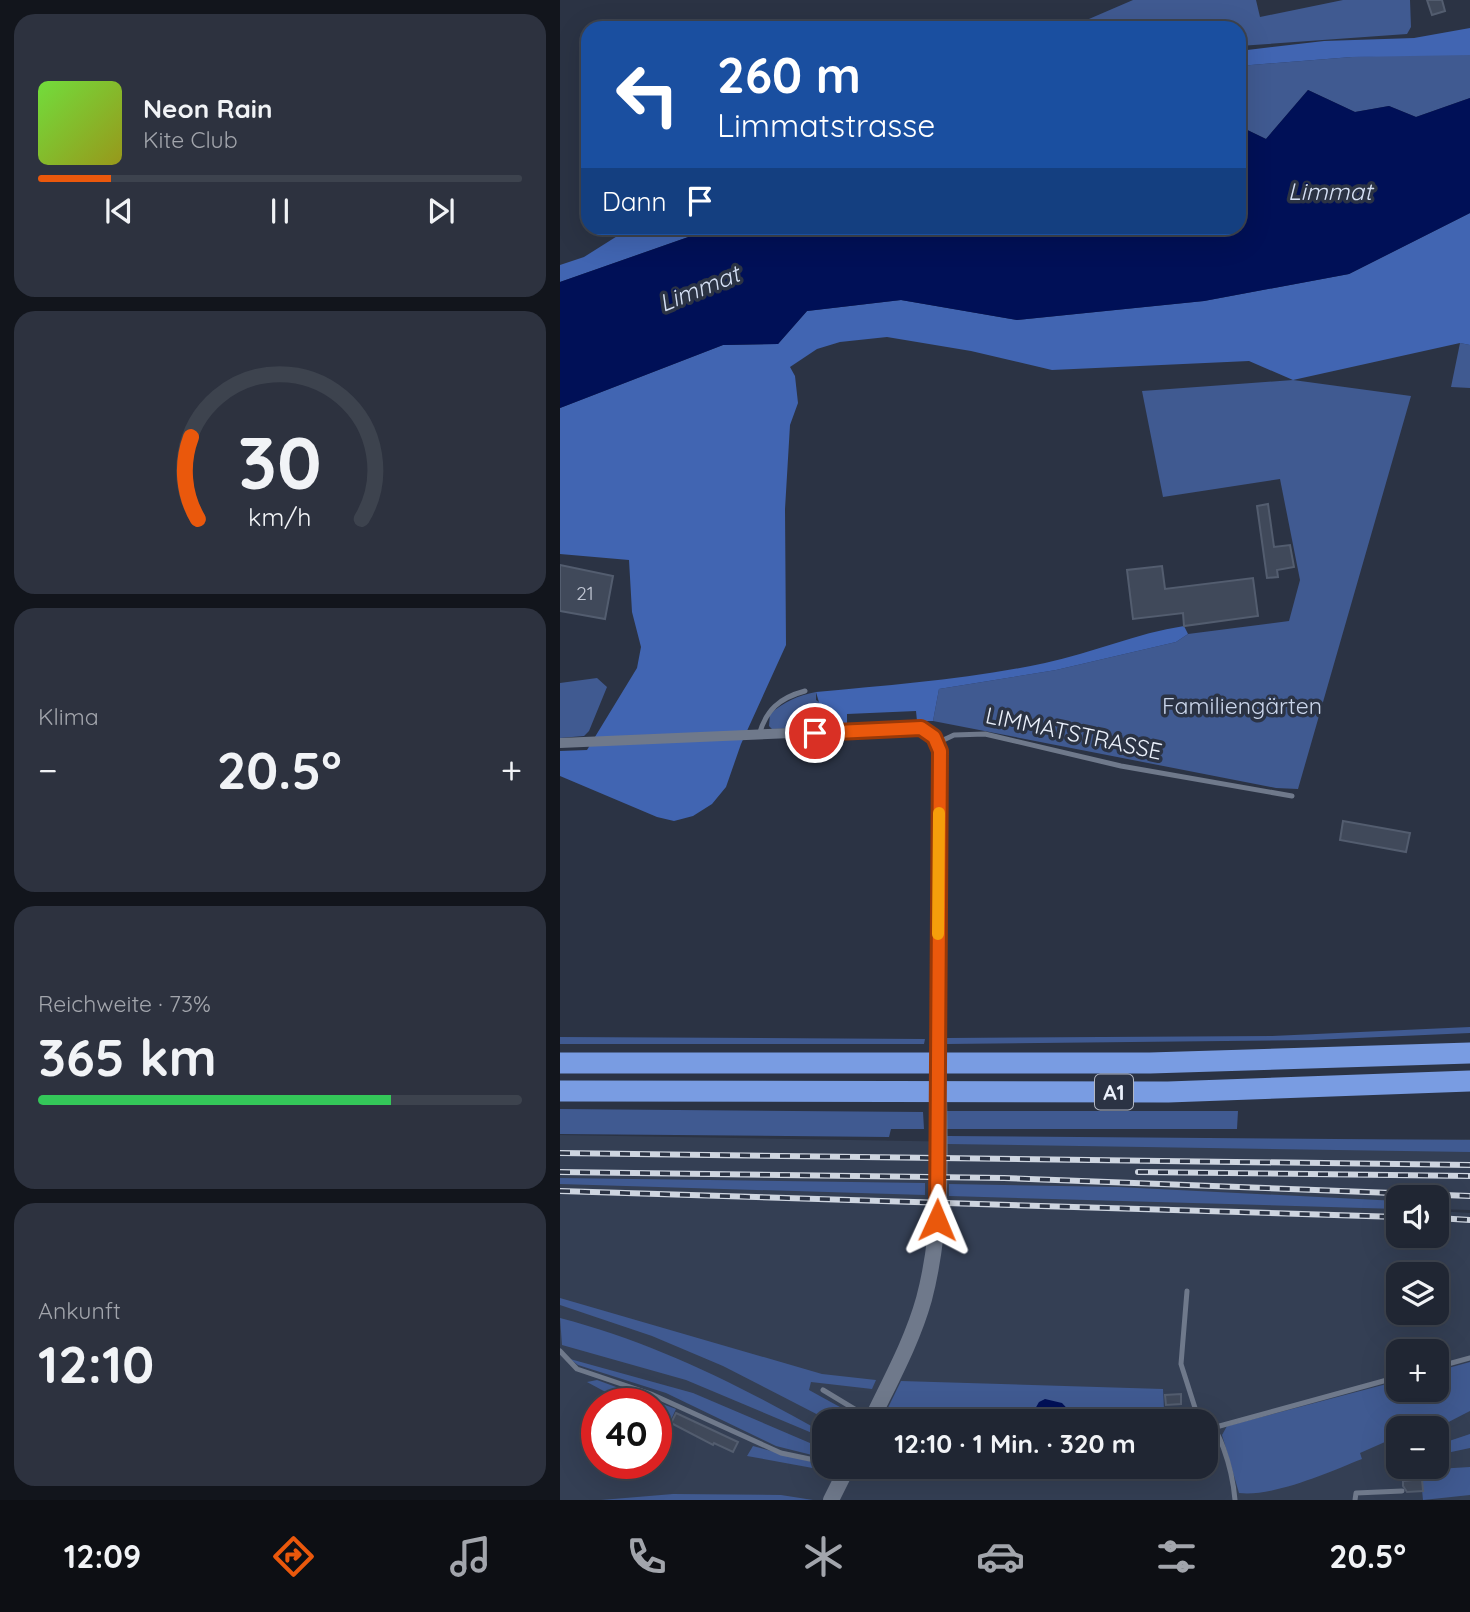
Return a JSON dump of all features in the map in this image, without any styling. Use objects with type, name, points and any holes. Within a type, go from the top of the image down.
[{"type":"highway","name":"A1","points":[[560,1063],[1150,1063],[1470,1053]]},
{"type":"highway","name":"A1","points":[[560,1091],[1168,1092],[1470,1082]]},
{"type":"street","points":[[560,743],[921,728],[937,743],[940,751],[937,1206],[932,1261],[910,1340],[878,1409]]},
{"type":"street","points":[[831,1500],[842,1479]]},
{"type":"lane","points":[[759,735],[764,716],[775,704],[805,691]]},
{"type":"lane","name":"LIMMATSTRASSE","points":[[937,743],[954,735],[985,734],[1121,766],[1292,796]]},
{"type":"lane","points":[[1187,1291],[1181,1364],[1195,1409]]},
{"type":"lane","points":[[560,1351],[578,1369],[651,1394],[781,1453],[812,1459]]},
{"type":"lane","points":[[1449,1364],[1470,1358]]},
{"type":"lane","points":[[1218,1426],[1386,1380]]},
{"type":"lane","points":[[823,1390],[853,1409]]},
{"type":"lane","points":[[1218,1435],[1235,1500]]},
{"type":"lane","points":[[1355,1500],[1356,1493],[1402,1491]]},
{"type":"shaded area","points":[[1470,28],[1470,55],[1352,57],[1246,65],[1246,50],[1324,41],[1414,38]]},
{"type":"shaded area","points":[[1470,213],[1470,345],[1460,343],[1293,380],[1249,361],[1052,370],[971,351],[887,337],[840,342],[817,349],[790,367],[795,376],[798,403],[790,425],[785,509],[786,645],[741,744],[726,787],[712,804],[693,816],[674,821],[657,817],[560,776],[560,751],[587,750],[637,668],[641,647],[632,612],[629,560],[560,554],[560,408],[723,345],[778,344],[807,311],[901,300],[1017,320],[1204,301],[1349,274]]},
{"type":"shaded area","points":[[619,235],[694,235],[560,282],[560,265],[584,257]]},
{"type":"shaded area","points":[[1184,626],[1188,634],[1176,642],[1056,670],[939,689],[933,721],[917,721],[916,711],[847,714],[847,725],[833,727],[827,707],[820,706],[816,692],[931,681],[1017,669]]},
{"type":"shaded area","points":[[560,1135],[969,1142],[1470,1139],[1470,1210],[1449,1209],[1449,1185],[1386,1185],[1386,1248],[1449,1248],[1449,1212],[1470,1213],[1470,1500],[560,1500]]},
{"type":"green space","points":[[1133,0],[1256,0],[1260,17],[1343,0],[1410,0],[1411,27],[1407,34],[1246,46],[1246,21],[1084,21]]},
{"type":"green space","points":[[1448,53],[1470,55],[1470,98],[1416,117],[1389,106],[1355,112],[1308,90],[1266,139],[1246,129],[1246,65]]},
{"type":"green space","points":[[1460,343],[1470,345],[1470,388],[1451,387]]},
{"type":"green space","name":"Familiengärten","points":[[1293,380],[1411,396],[1298,789],[1276,788],[933,721],[939,689],[1056,670],[1176,642],[1188,634],[1289,621],[1300,580],[1280,479],[1163,497],[1142,391]]},
{"type":"green space","points":[[597,678],[607,687],[589,731],[584,736],[560,738],[560,683]]},
{"type":"green space","points":[[816,692],[816,700],[827,707],[833,727],[772,729],[769,726],[770,714],[776,709],[803,695]]},
{"type":"green space","points":[[1470,1027],[1470,1033],[1312,1040],[947,1044],[947,1038],[1272,1036]]},
{"type":"green space","points":[[560,1037],[925,1039],[924,1044],[560,1044]]},
{"type":"green space","points":[[560,1109],[923,1112],[924,1129],[891,1129],[889,1137],[560,1134]]},
{"type":"green space","points":[[947,1111],[1238,1111],[1237,1129],[946,1129]]},
{"type":"green space","points":[[947,1136],[1470,1140],[1470,1152],[947,1144]]},
{"type":"green space","points":[[560,1178],[925,1183],[925,1195],[560,1184]]},
{"type":"green space","points":[[949,1184],[1118,1187],[1386,1200],[1386,1209],[949,1196]]},
{"type":"green space","points":[[560,1298],[822,1374],[876,1380],[872,1389],[811,1382],[809,1390],[843,1409],[812,1409],[812,1412],[723,1366],[652,1336],[560,1305]]},
{"type":"green space","points":[[560,1318],[629,1339],[729,1382],[812,1426],[812,1433],[686,1380],[562,1345]]},
{"type":"green space","points":[[570,1359],[693,1393],[812,1444],[812,1455],[776,1446],[672,1396],[672,1388],[650,1388],[578,1365]]},
{"type":"green space","points":[[1470,1362],[1470,1411],[1449,1422],[1449,1416],[1386,1416],[1386,1442],[1360,1453],[1362,1459],[1285,1487],[1239,1493],[1222,1435],[1227,1426],[1386,1384],[1386,1402],[1449,1402],[1449,1368]]},
{"type":"green space","points":[[597,1380],[619,1388],[598,1388],[587,1382]]},
{"type":"green space","points":[[901,1381],[1163,1389],[1164,1409],[887,1409]]},
{"type":"green space","points":[[1470,1434],[1470,1448],[1449,1452],[1449,1441]]},
{"type":"green space","points":[[753,1446],[812,1462],[812,1468],[747,1456]]},
{"type":"green space","points":[[1470,1467],[1470,1495],[1423,1500],[1421,1479],[1449,1479],[1449,1468]]},
{"type":"green space","points":[[673,1494],[781,1495],[813,1500],[601,1500]]},
{"type":"water","name":"Limmat","points":[[1308,90],[1355,112],[1389,106],[1416,117],[1470,98],[1470,213],[1349,274],[1204,301],[1017,320],[901,300],[807,311],[778,344],[723,345],[560,408],[560,282],[694,235],[1246,235],[1246,129],[1266,139]]},
{"type":"water","points":[[1045,1399],[1062,1403],[1068,1409],[1035,1409],[1039,1402]]},
{"type":"building","points":[[1427,0],[1442,0],[1445,11],[1432,15]]},
{"type":"building","points":[[1268,504],[1274,547],[1290,545],[1294,567],[1277,570],[1278,577],[1267,578],[1257,506]]},
{"type":"building","points":[[560,565],[613,576],[605,619],[560,611]]},
{"type":"building","points":[[1162,566],[1165,589],[1253,578],[1258,616],[1184,626],[1183,613],[1133,619],[1127,570]]},
{"type":"building","points":[[1343,821],[1410,833],[1406,852],[1340,840]]},
{"type":"building","points":[[1181,1394],[1181,1404],[1166,1405],[1165,1395]]},
{"type":"building","points":[[676,1413],[738,1442],[733,1452],[714,1443],[713,1445],[672,1424]]},
{"type":"building","points":[[1422,1479],[1423,1491],[1407,1492],[1403,1481]]},
{"type":"railway","points":[[560,1153],[1470,1165]]},
{"type":"railway","points":[[560,1172],[1004,1178],[1470,1196]]},
{"type":"railway","points":[[1138,1172],[1470,1176]]},
{"type":"railway","points":[[560,1191],[1386,1217]]},
{"type":"railway","points":[[1449,1219],[1470,1220]]},
{"type":"slow traffic","points":[[938,934],[939,813]]},
{"type":"route","points":[[815,733],[921,728],[934,737],[940,751],[937,1220]]}]
